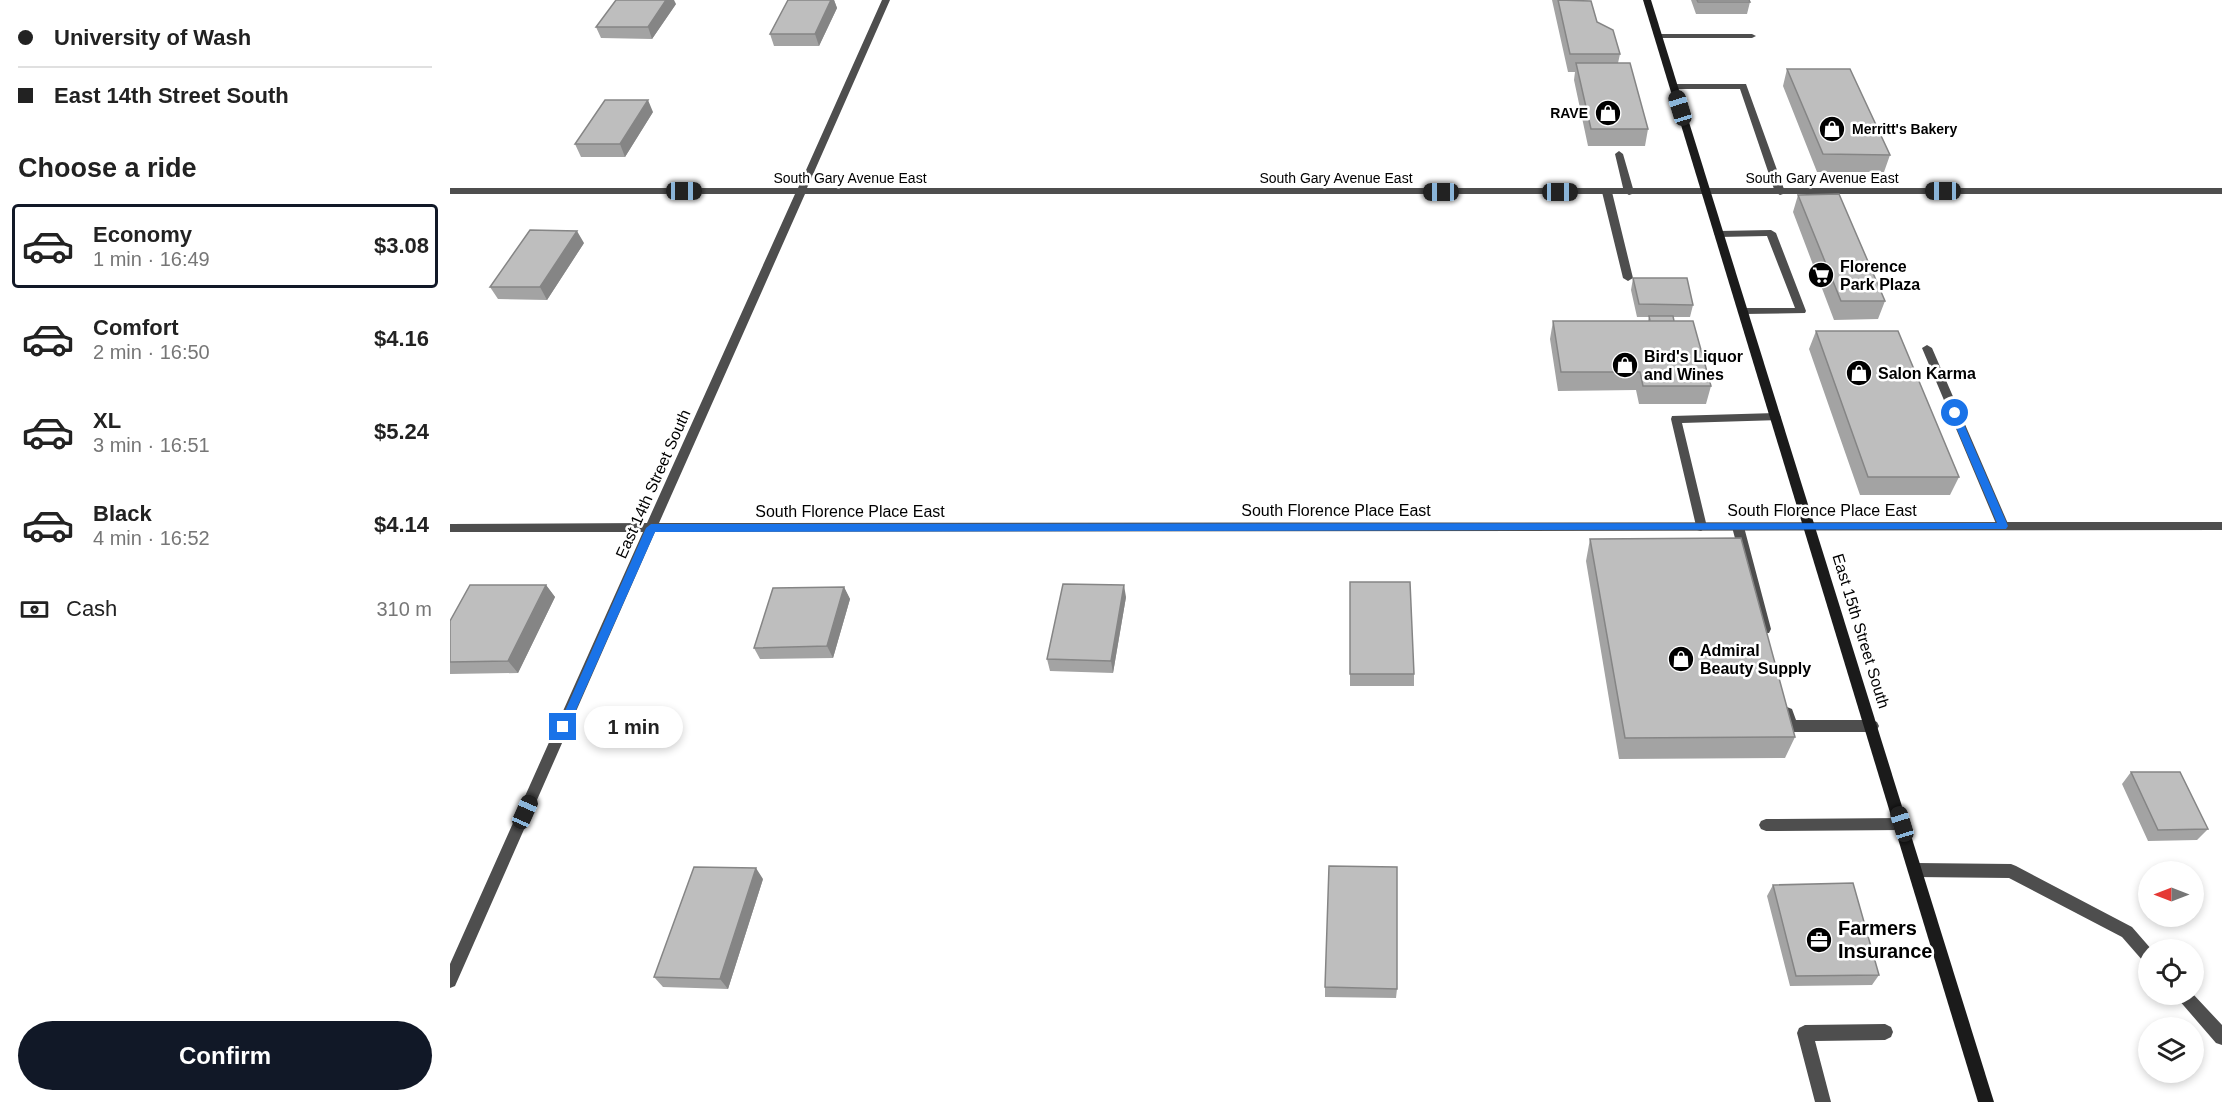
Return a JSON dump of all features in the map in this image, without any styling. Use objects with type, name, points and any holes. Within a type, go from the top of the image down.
[{"type":"main road","name":"East 15th Street South","points":[[1647,0],[1986,1102]]},
{"type":"street","name":"East 14th Street South","points":[[450,981],[886,0]]},
{"type":"street","points":[[1658,36],[1752,36]]},
{"type":"street","points":[[1674,86],[1743,86],[1780,192]]},
{"type":"street","points":[[1619,154],[1629,192]]},
{"type":"street","name":"South Gary Avenue East","points":[[450,191],[2222,191]]},
{"type":"street","points":[[1607,192],[1628,278]]},
{"type":"street","points":[[1719,234],[1771,233],[1801,311],[1743,311]]},
{"type":"street","points":[[1927,348],[2003,526]]},
{"type":"street","points":[[1701,526],[1676,418],[1776,417]]},
{"type":"street","points":[[1738,526],[1770,646]]},
{"type":"street","name":"South Florence Place East","points":[[450,528],[2222,526]]},
{"type":"street","points":[[1785,703],[1791,726],[1872,726]]},
{"type":"street","points":[[1766,825],[1902,824]]},
{"type":"street","points":[[1916,870],[2011,871],[2127,932],[2138,945]]},
{"type":"street","points":[[2193,1005],[2222,1037]]},
{"type":"street","points":[[1823,1102],[1805,1033],[1885,1032]]},
{"type":"building","points":[[616,0],[666,0],[648,27],[596,27]]},
{"type":"building","points":[[788,0],[831,0],[815,34],[770,34]]},
{"type":"building","points":[[1558,0],[1591,1],[1597,22],[1613,30],[1620,54],[1570,54]]},
{"type":"building","points":[[1697,0],[1749,0],[1750,2],[1698,2]]},
{"type":"building","name":"RAVE","points":[[1576,63],[1630,63],[1648,129],[1591,129]]},
{"type":"building","name":"Merritt's Bakery","points":[[1787,69],[1850,69],[1890,155],[1823,154]]},
{"type":"building","points":[[605,100],[648,100],[620,144],[575,144]]},
{"type":"building","points":[[1839,194],[1885,301],[1841,301],[1798,195]]},
{"type":"building","points":[[530,230],[577,231],[540,287],[490,287]]},
{"type":"building","points":[[1633,278],[1687,278],[1693,305],[1639,304]]},
{"type":"building","points":[[1649,316],[1673,316],[1674,321],[1650,321]]},
{"type":"building","name":"Bird's Liquor and Wines","points":[[1553,321],[1693,321],[1711,386],[1643,386],[1640,372],[1561,372]]},
{"type":"building","points":[[1816,331],[1898,331],[1959,477],[1868,477]]},
{"type":"building","name":"Admiral Beauty Supply","points":[[1741,538],[1795,737],[1625,738],[1590,539]]},
{"type":"building","points":[[1350,582],[1410,582],[1414,674],[1350,674]]},
{"type":"building","points":[[1063,584],[1124,585],[1111,661],[1047,659]]},
{"type":"building","points":[[470,585],[546,585],[508,661],[450,662],[450,621]]},
{"type":"building","points":[[844,587],[827,646],[754,648],[773,588]]},
{"type":"building","points":[[2131,772],[2180,772],[2208,829],[2158,830]]},
{"type":"building","points":[[1329,866],[1397,867],[1397,989],[1325,987]]},
{"type":"building","points":[[694,867],[756,868],[720,979],[654,977]]},
{"type":"building","name":"Farmers Insurance","points":[[1853,883],[1879,975],[1796,976],[1773,885]]},
{"type":"place","name":"RAVE","points":[[1608,113]]},
{"type":"place","name":"Merritt's Bakery","points":[[1832,129]]},
{"type":"place","name":"Florence Park Plaza","points":[[1821,275]]},
{"type":"place","name":"Bird's Liquor and Wines","points":[[1625,365]]},
{"type":"place","name":"Salon Karma","points":[[1859,373]]},
{"type":"place","name":"Admiral Beauty Supply","points":[[1681,659]]},
{"type":"place","name":"Farmers Insurance","points":[[1819,940]]},
{"type":"route","points":[[563,727],[651,528],[2003,526],[1955,413]]}]
